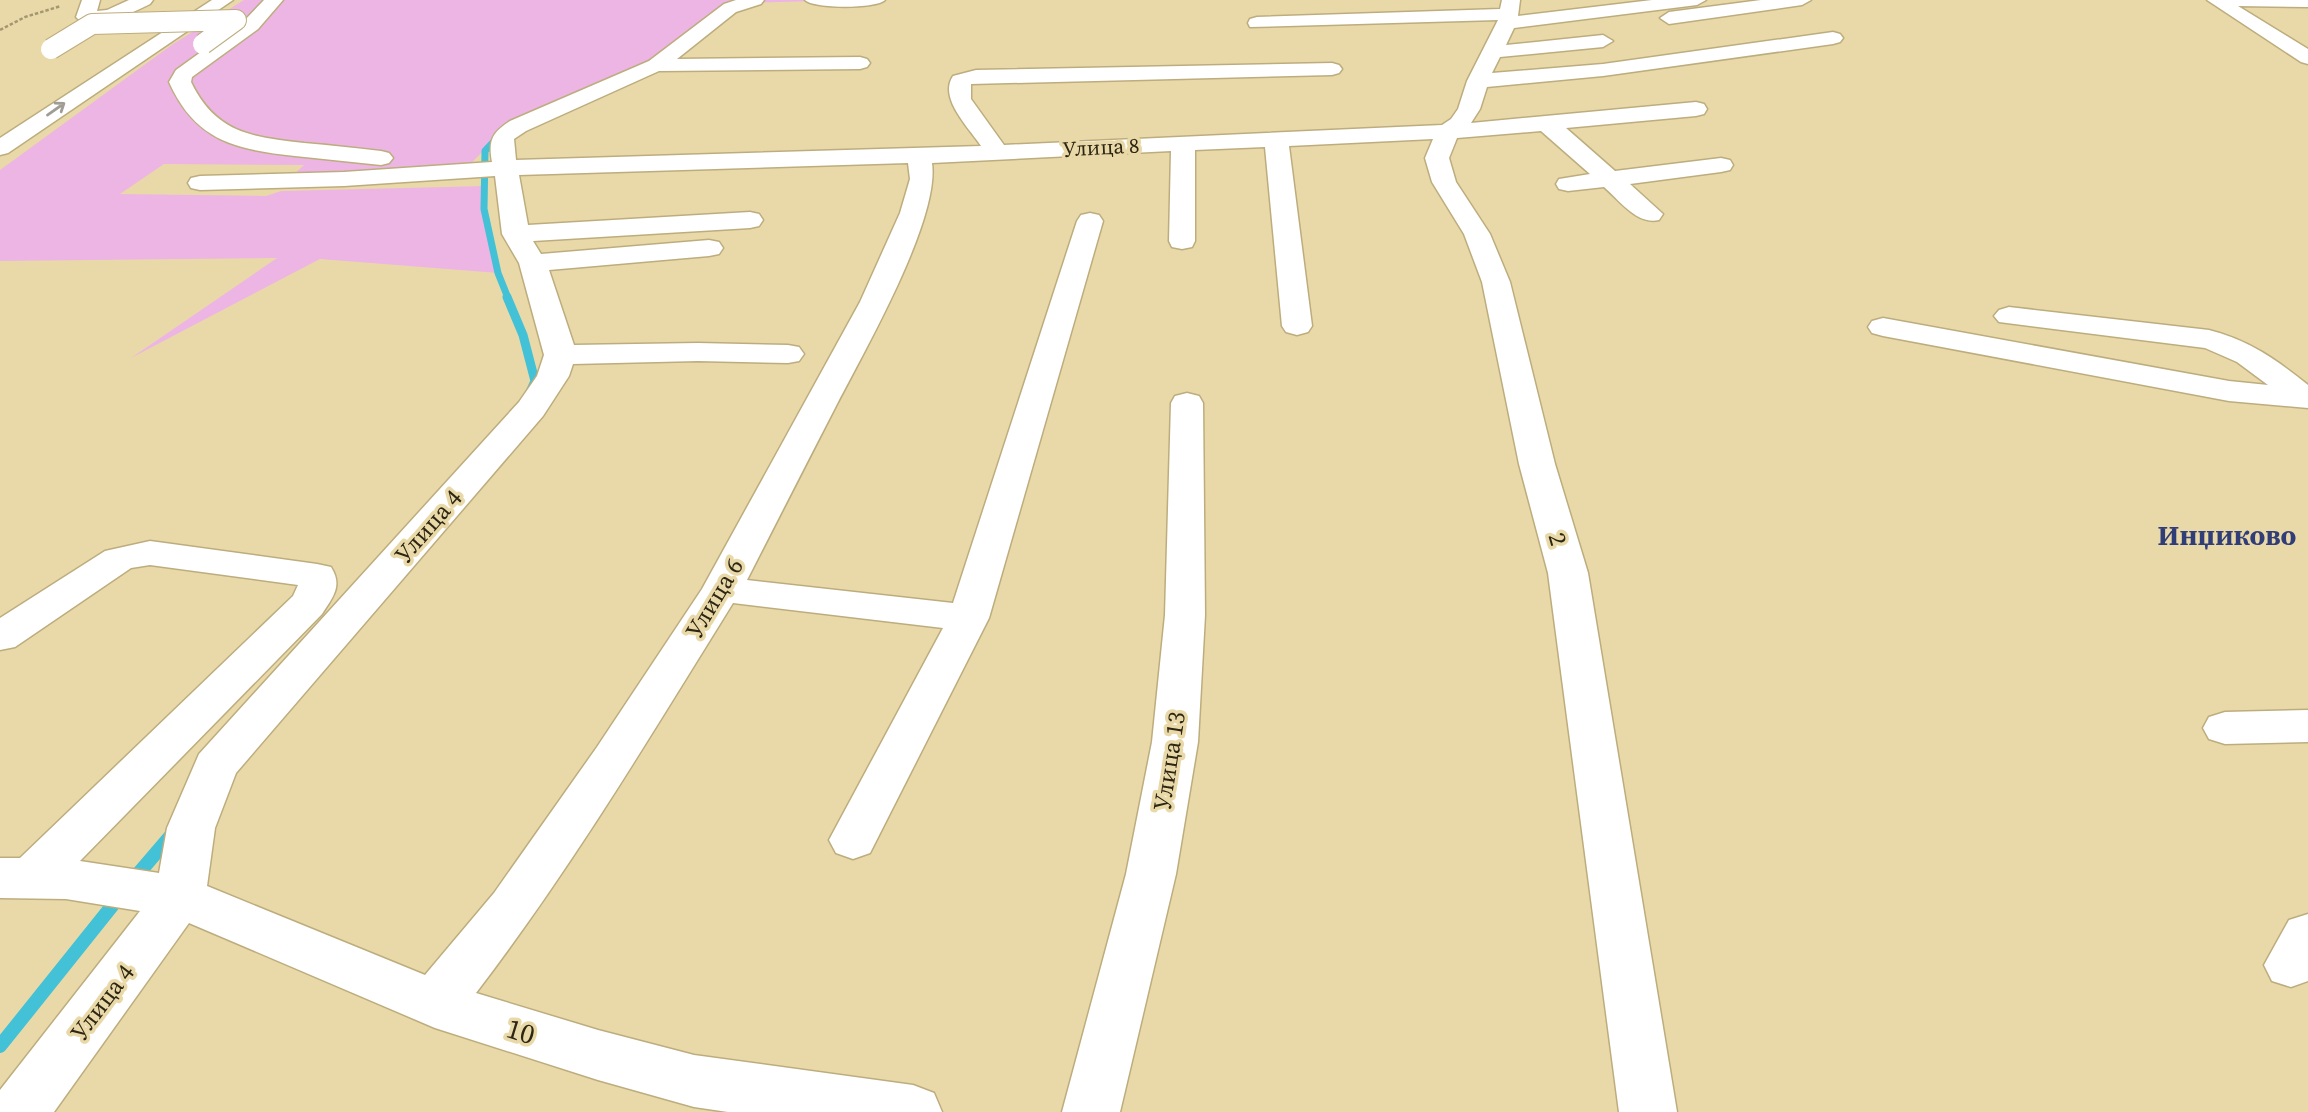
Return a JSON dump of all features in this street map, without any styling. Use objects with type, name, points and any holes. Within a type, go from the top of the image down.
[{"type":"street","points":[[91,0],[85,17],[111,15],[144,0]]},
{"type":"street","points":[[117,40],[184,0]]},
{"type":"street","points":[[0,148],[224,0]]},
{"type":"street","points":[[274,0],[251,25],[191,66],[180,82],[187,99],[221,134],[253,144],[389,159],[456,170]]},
{"type":"street","points":[[814,0],[876,0]]},
{"type":"street","points":[[1499,34],[1697,0]]},
{"type":"street","points":[[1651,20],[1802,0]]},
{"type":"street","points":[[2216,0],[2308,58]]},
{"type":"street","points":[[2226,0],[2308,2]]},
{"type":"street","points":[[750,1],[730,8],[656,65],[518,126],[503,136],[501,145],[524,248],[556,334],[560,355],[698,352],[788,354]]},
{"type":"street","points":[[51,49],[92,24],[236,20],[203,44]]},
{"type":"street","points":[[1257,23],[1602,41]]},
{"type":"street","points":[[1499,34],[1603,70],[1833,38]]},
{"type":"street","name":"2","points":[[1499,34],[1469,109],[1459,124],[1448,131],[1437,158],[1444,182],[1477,234],[1496,282],[1537,464],[1568,573],[1648,1112]]},
{"type":"street","points":[[656,65],[860,63]]},
{"type":"street","points":[[997,152],[960,99],[960,80],[976,76],[1332,69]]},
{"type":"street","name":"Улица 8","points":[[456,170],[919,156],[1448,131],[1696,109]]},
{"type":"street","points":[[1547,124],[1650,214]]},
{"type":"street","points":[[1276,139],[1297,326]]},
{"type":"street","points":[[1182,241],[1183,144]]},
{"type":"street","name":"Улица 6","points":[[435,1004],[512,908],[613,759],[722,589],[875,302],[913,213],[922,179],[919,156]]},
{"type":"street","points":[[1568,184],[1721,165]]},
{"type":"street","points":[[200,183],[344,179],[456,170]]},
{"type":"street","points":[[524,248],[750,220]]},
{"type":"street","points":[[853,840],[969,618],[1056,341],[1090,221]]},
{"type":"street","points":[[524,248],[737,245]]},
{"type":"street","points":[[2009,316],[2209,339],[2231,345],[2249,353],[2304,397]]},
{"type":"street","points":[[1883,327],[2229,391],[2304,397]]},
{"type":"street","name":"Улица 4","points":[[19,1112],[162,894],[215,766],[531,409],[552,376],[560,355]]},
{"type":"street","name":"Улица 13","points":[[1091,1112],[1150,878],[1175,743],[1188,585],[1187,403]]},
{"type":"street","points":[[0,637],[119,559],[135,555],[150,553],[317,576],[318,589],[308,605],[33,878]]},
{"type":"street","points":[[722,589],[969,618]]},
{"type":"street","points":[[2225,728],[2308,726]]},
{"type":"street","name":"10","points":[[33,878],[162,894],[435,1004],[598,1055],[694,1081],[913,1112]]},
{"type":"path","points":[[0,30],[24,17],[65,5]]},
{"type":"shaded area","points":[[244,0],[855,0],[743,3],[689,48],[502,133],[468,166],[289,179],[304,165],[164,164],[120,194],[266,196],[281,191],[485,186],[484,209],[498,273],[320,259],[131,358],[277,258],[0,261],[0,170],[173,44]]},
{"type":"waterway","points":[[500,135],[485,151],[484,209],[498,273],[508,298]]},
{"type":"waterway","points":[[507,297],[523,335],[535,381],[530,392]]},
{"type":"waterway","points":[[132,881],[174,832]]},
{"type":"waterway","points":[[0,1046],[120,896]]},
{"type":"district","name":"Инџиково","points":[[2227,535]]}]
